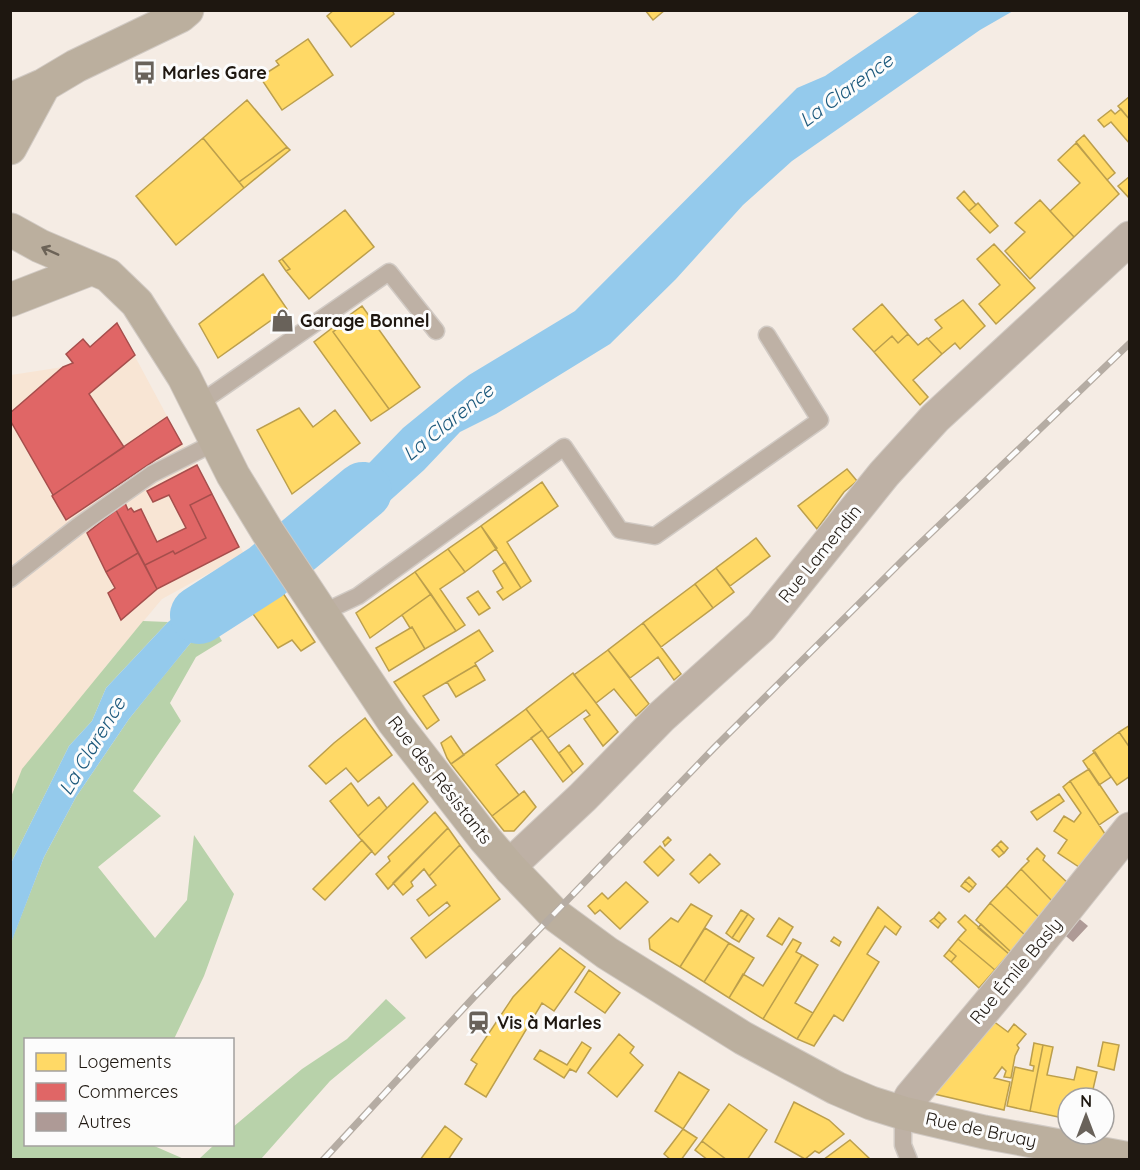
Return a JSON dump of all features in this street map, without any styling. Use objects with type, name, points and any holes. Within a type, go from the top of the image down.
[{"type":"main road","points":[[10,100],[44,85],[75,66],[180,16],[188,10]]},
{"type":"main road","points":[[10,148],[44,85]]},
{"type":"main road","points":[[10,244],[11,228]]},
{"type":"main road","name":"Rue des Résistants","points":[[11,228],[40,246],[108,275],[137,303],[184,377],[233,475],[267,531],[394,722],[511,869],[554,914],[573,929],[743,1038],[836,1088],[871,1103],[903,1113]]},
{"type":"main road","points":[[10,300],[90,268]]},
{"type":"main road","name":"Rue de Bruay","points":[[903,1113],[984,1132],[1130,1159]]},
{"type":"street","name":"Rue Lamendin","points":[[511,869],[519,857],[583,797],[661,717],[761,627],[884,474],[935,418],[1130,238]]},
{"type":"street","name":"Rue Émile Basly","points":[[903,1113],[910,1097],[1013,975],[1130,829]]},
{"type":"lane","points":[[197,405],[389,272],[436,331]]},
{"type":"lane","points":[[322,613],[358,596],[564,447],[620,531],[656,536],[820,420],[767,335]]},
{"type":"lane","points":[[10,579],[78,526],[152,474],[216,442]]},
{"type":"lane","points":[[903,1113],[903,1145],[909,1160]]},
{"type":"shaded area","points":[[117,323],[244,554],[162,599],[105,667],[11,797],[11,375],[63,367],[72,363],[66,354],[83,339],[90,347]]},
{"type":"green space","points":[[143,621],[168,622],[106,688],[92,721],[69,746],[11,863],[11,797],[22,769]]},
{"type":"green space","points":[[212,624],[222,641],[196,657],[170,703],[181,721],[133,791],[161,816],[98,867],[155,938],[187,900],[194,835],[234,894],[204,976],[174,1038],[24,1038],[24,1146],[154,1146],[184,1159],[11,1160],[11,942],[44,857],[76,797],[129,719],[193,640]]},
{"type":"green space","points":[[386,999],[406,1018],[330,1081],[261,1159],[199,1159],[213,1146],[234,1146],[234,1126],[302,1069],[347,1039]]},
{"type":"water","points":[[922,10],[1013,11],[980,30],[792,161],[743,205],[676,279],[610,344],[496,414],[460,432],[424,470],[375,514],[314,562],[294,533],[312,522],[403,428],[469,375],[575,311],[797,88],[825,76]]},
{"type":"water","points":[[262,564],[279,587],[248,607],[212,624],[193,640],[129,719],[76,797],[44,857],[11,943],[11,863],[69,746],[92,721],[106,688],[168,622],[195,602]]},
{"type":"building: Logements","points":[[334,10],[392,10],[394,14],[351,47],[327,16]]},
{"type":"building: Logements","points":[[645,10],[665,10],[653,20]]},
{"type":"building: Logements","points":[[308,39],[333,75],[282,110],[260,77],[279,65],[276,61]]},
{"type":"building: Logements","points":[[1130,96],[1130,120],[1118,106]]},
{"type":"building: Logements","points":[[247,100],[287,147],[239,182],[203,138]]},
{"type":"building: Logements","points":[[1121,109],[1130,120],[1130,144],[1111,122],[1104,127],[1098,120],[1111,110],[1115,114]]},
{"type":"building: Logements","points":[[1084,135],[1115,173],[1107,180],[1076,142]]},
{"type":"building: Logements","points":[[203,138],[244,188],[176,245],[136,196]]},
{"type":"building: Logements","points":[[1076,143],[1119,194],[1074,237],[1050,211],[1080,183],[1058,160]]},
{"type":"building: Logements","points":[[287,147],[290,150],[244,188],[239,182]]},
{"type":"building: Logements","points":[[1130,176],[1130,199],[1118,186]]},
{"type":"building: Logements","points":[[964,191],[976,205],[969,211],[957,198]]},
{"type":"building: Logements","points":[[1040,200],[1074,237],[1030,279],[1005,251],[1025,232],[1015,223]]},
{"type":"building: Logements","points":[[978,203],[998,226],[990,233],[969,211]]},
{"type":"building: Logements","points":[[345,210],[374,247],[309,299],[286,271],[290,269],[282,259]]},
{"type":"building: Logements","points":[[994,244],[1035,288],[996,324],[979,304],[1000,285],[977,259]]},
{"type":"building: Logements","points":[[282,259],[290,269],[286,271],[279,261]]},
{"type":"building: Logements","points":[[263,274],[287,309],[218,358],[199,324]]},
{"type":"building: Logements","points":[[963,300],[985,326],[960,349],[955,343],[942,354],[928,339],[942,328],[935,320]]},
{"type":"building: Logements","points":[[882,304],[908,334],[898,343],[892,336],[874,352],[853,329]]},
{"type":"building: Logements","points":[[362,306],[420,387],[389,409],[333,332],[342,325],[340,322]]},
{"type":"building: Logements","points":[[340,322],[342,325],[333,332],[389,409],[371,421],[314,342]]},
{"type":"building: Logements","points":[[908,334],[918,345],[927,338],[942,354],[913,380],[928,397],[920,405],[874,352],[892,336],[898,343]]},
{"type":"building: Logements","points":[[299,408],[313,427],[335,410],[360,443],[292,494],[257,430]]},
{"type":"building: Logements","points":[[847,469],[857,481],[844,492],[817,529],[798,506]]},
{"type":"building: Logements","points":[[542,482],[558,506],[507,542],[531,581],[521,588],[481,526]]},
{"type":"building: Logements","points":[[481,526],[497,548],[465,572],[448,549]]},
{"type":"building: Logements","points":[[756,538],[770,556],[730,586],[716,568]]},
{"type":"building: Logements","points":[[448,549],[465,572],[440,589],[465,625],[456,631],[415,572]]},
{"type":"building: Logements","points":[[505,562],[521,588],[503,600],[497,592],[503,588],[493,571]]},
{"type":"building: Logements","points":[[716,568],[734,592],[713,608],[695,584]]},
{"type":"building: Logements","points":[[415,572],[431,594],[370,638],[356,613]]},
{"type":"building: Logements","points":[[695,584],[713,608],[661,647],[643,623]]},
{"type":"building: Logements","points":[[279,587],[315,642],[301,651],[292,640],[278,648],[248,607]]},
{"type":"building: Logements","points":[[478,591],[490,608],[479,615],[467,598]]},
{"type":"building: Logements","points":[[431,594],[456,631],[425,649],[402,615]]},
{"type":"building: Logements","points":[[643,623],[681,674],[674,680],[658,657],[630,678],[608,650]]},
{"type":"building: Logements","points":[[412,627],[425,649],[389,671],[376,648]]},
{"type":"building: Logements","points":[[479,630],[493,651],[475,663],[476,665],[423,696],[439,720],[427,729],[394,682]]},
{"type":"building: Logements","points":[[608,650],[649,704],[636,716],[614,689],[596,703],[574,675]]},
{"type":"building: Logements","points":[[476,665],[485,680],[456,697],[447,682]]},
{"type":"building: Logements","points":[[573,673],[618,732],[603,746],[584,719],[590,715],[586,710],[548,738],[526,709]]},
{"type":"building: Logements","points":[[526,709],[542,730],[496,765],[519,795],[492,816],[451,764]]},
{"type":"building: Logements","points":[[365,718],[392,755],[358,782],[346,768],[326,784],[309,766]]},
{"type":"building: Logements","points":[[1130,725],[1130,748],[1119,732]]},
{"type":"building: Logements","points":[[542,730],[573,773],[563,782],[531,738]]},
{"type":"building: Logements","points":[[1119,732],[1130,748],[1130,776],[1117,785],[1093,751]]},
{"type":"building: Logements","points":[[451,736],[464,755],[451,764],[441,743]]},
{"type":"building: Logements","points":[[569,745],[583,764],[573,773],[559,753]]},
{"type":"building: Logements","points":[[1095,752],[1111,777],[1099,785],[1083,761]]},
{"type":"building: Logements","points":[[1089,769],[1118,812],[1099,825],[1070,781]]},
{"type":"building: Logements","points":[[1070,781],[1107,837],[1082,869],[1058,853],[1067,840],[1054,831],[1064,816],[1074,822],[1081,813],[1063,787]]},
{"type":"building: Logements","points":[[351,783],[368,806],[379,797],[387,808],[358,836],[330,801]]},
{"type":"building: Logements","points":[[413,783],[428,802],[375,855],[358,836]]},
{"type":"building: Logements","points":[[524,791],[536,807],[514,831],[504,831],[492,816]]},
{"type":"building: Logements","points":[[1059,794],[1064,801],[1037,820],[1031,812]]},
{"type":"building: Logements","points":[[435,812],[448,828],[388,889],[376,874],[390,861],[388,857]]},
{"type":"building: Logements","points":[[448,828],[460,845],[429,876],[424,869],[411,882],[413,886],[403,895],[393,883]]},
{"type":"building: Logements","points":[[668,837],[671,840],[665,846],[663,842]]},
{"type":"building: Logements","points":[[362,840],[372,851],[325,900],[313,889]]},
{"type":"building: Logements","points":[[1001,841],[1008,848],[1004,853],[997,845]]},
{"type":"building: Logements","points":[[460,845],[500,899],[426,958],[411,938],[450,906],[447,902],[429,916],[417,900],[436,885],[429,876]]},
{"type":"building: Logements","points":[[997,845],[1004,853],[999,857],[992,850]]},
{"type":"building: Logements","points":[[660,846],[674,860],[658,876],[644,862]]},
{"type":"building: Logements","points":[[1037,848],[1045,856],[1043,860],[1069,884],[1053,902],[1021,869]]},
{"type":"building: Logements","points":[[710,854],[720,864],[699,883],[690,874]]},
{"type":"building: Logements","points":[[1021,869],[1053,902],[1040,918],[1006,886]]},
{"type":"building: Logements","points":[[969,877],[976,884],[973,888],[965,881]]},
{"type":"building: Logements","points":[[965,881],[973,888],[969,892],[961,886]]},
{"type":"building: Logements","points":[[626,882],[648,902],[620,929],[600,910],[595,914],[588,906],[602,893],[608,899]]},
{"type":"building: Logements","points":[[1006,886],[1040,918],[1025,935],[990,903]]},
{"type":"building: Logements","points":[[990,903],[1025,935],[1011,952],[976,920]]},
{"type":"building: Logements","points":[[691,904],[712,916],[680,967],[650,949],[649,939],[671,918],[678,922]]},
{"type":"building: Logements","points":[[878,907],[901,927],[896,935],[885,926],[867,954],[879,962],[843,1021],[834,1015],[814,1046],[797,1039]]},
{"type":"building: Logements","points":[[741,910],[748,914],[732,938],[726,933]]},
{"type":"building: Logements","points":[[939,912],[946,919],[941,924],[934,918]]},
{"type":"building: Logements","points":[[748,914],[754,919],[739,942],[732,938]]},
{"type":"building: Logements","points":[[965,915],[1009,954],[995,970],[958,939],[966,930],[958,922]]},
{"type":"building: Logements","points":[[779,918],[793,927],[782,945],[767,936]]},
{"type":"building: Logements","points":[[934,918],[941,924],[938,928],[930,921]]},
{"type":"building: Logements","points":[[981,924],[1011,952],[1009,954],[978,928]]},
{"type":"building: Logements","points":[[705,928],[729,943],[704,982],[680,967]]},
{"type":"building: Logements","points":[[834,937],[841,942],[839,946],[831,941]]},
{"type":"building: Logements","points":[[793,939],[801,943],[796,952],[802,955],[763,1019],[729,998],[743,974],[763,986]]},
{"type":"building: Logements","points":[[958,939],[995,970],[979,988],[951,962],[956,956],[949,950]]},
{"type":"building: Logements","points":[[729,943],[754,958],[729,998],[704,982]]},
{"type":"building: Logements","points":[[560,948],[585,967],[554,1011],[542,1003],[486,1097],[465,1084],[477,1064],[471,1060],[513,997]]},
{"type":"building: Logements","points":[[949,950],[956,956],[951,962],[944,956]]},
{"type":"building: Logements","points":[[802,955],[818,965],[795,1003],[813,1013],[797,1039],[763,1019]]},
{"type":"building: Logements","points":[[589,970],[620,993],[605,1013],[575,992]]},
{"type":"building: Logements","points":[[989,1018],[1008,1032],[1014,1024],[1026,1034],[1017,1045],[1019,1048],[1015,1056],[1011,1078],[1004,1077],[1006,1071],[1002,1067],[994,1078],[1010,1082],[1004,1110],[934,1094]]},
{"type":"building: Logements","points":[[619,1034],[634,1047],[630,1053],[643,1065],[617,1097],[588,1073]]},
{"type":"building: Logements","points":[[582,1042],[591,1048],[576,1072],[570,1069],[564,1078],[534,1059],[540,1050],[567,1065]]},
{"type":"building: Logements","points":[[1103,1042],[1119,1045],[1114,1070],[1098,1066]]},
{"type":"building: Logements","points":[[1034,1043],[1043,1045],[1030,1111],[1007,1106],[1015,1067],[1033,1071],[1034,1066],[1030,1065]]},
{"type":"building: Logements","points":[[1043,1045],[1053,1047],[1047,1075],[1074,1080],[1077,1067],[1097,1072],[1094,1086],[1056,1086],[1056,1116],[1030,1111]]},
{"type":"building: Logements","points":[[679,1072],[709,1090],[683,1129],[655,1111]]},
{"type":"building: Logements","points":[[794,1102],[829,1120],[844,1134],[819,1153],[815,1151],[805,1159],[775,1142]]},
{"type":"building: Logements","points":[[729,1104],[767,1130],[747,1160],[727,1160],[702,1141]]},
{"type":"building: Logements","points":[[445,1126],[462,1139],[448,1160],[420,1160]]},
{"type":"building: Logements","points":[[683,1129],[697,1138],[681,1160],[671,1160],[664,1154]]},
{"type":"building: Logements","points":[[850,1140],[871,1160],[823,1160]]},
{"type":"building: Logements","points":[[702,1141],[727,1160],[708,1160],[695,1150]]},
{"type":"building: Commerces","points":[[117,323],[135,355],[89,394],[124,447],[53,495],[10,420],[10,413],[63,367],[73,363],[66,354],[83,339],[90,347]]},
{"type":"building: Commerces","points":[[167,417],[182,444],[66,520],[52,496]]},
{"type":"building: Commerces","points":[[197,465],[212,494],[190,505],[206,538],[175,554],[173,551],[145,565],[116,510],[125,503],[128,510],[131,508],[134,512],[141,509],[157,542],[186,528],[169,495],[153,502],[147,491]]},
{"type":"building: Commerces","points":[[212,494],[239,547],[157,589],[145,565],[173,551],[175,554],[206,538],[190,505]]},
{"type":"building: Commerces","points":[[116,510],[138,553],[106,572],[87,533]]},
{"type":"building: Commerces","points":[[138,553],[157,589],[121,620],[108,593],[115,588],[106,572]]},
{"type":"building: Autres","points":[[1076,916],[1088,926],[1073,942],[1061,932]]},
{"type":"waterway","name":"La Clarence","points":[[199,615],[266,572],[363,491]]},
{"type":"railway","points":[[323,1160],[474,997],[714,748],[909,554],[1130,343]]},
{"type":"place","name":"Marles Gare","points":[[144,73]]},
{"type":"place","name":"Garage Bonnel","points":[[282,321]]},
{"type":"place","name":"Vis à Marles","points":[[479,1023]]}]
